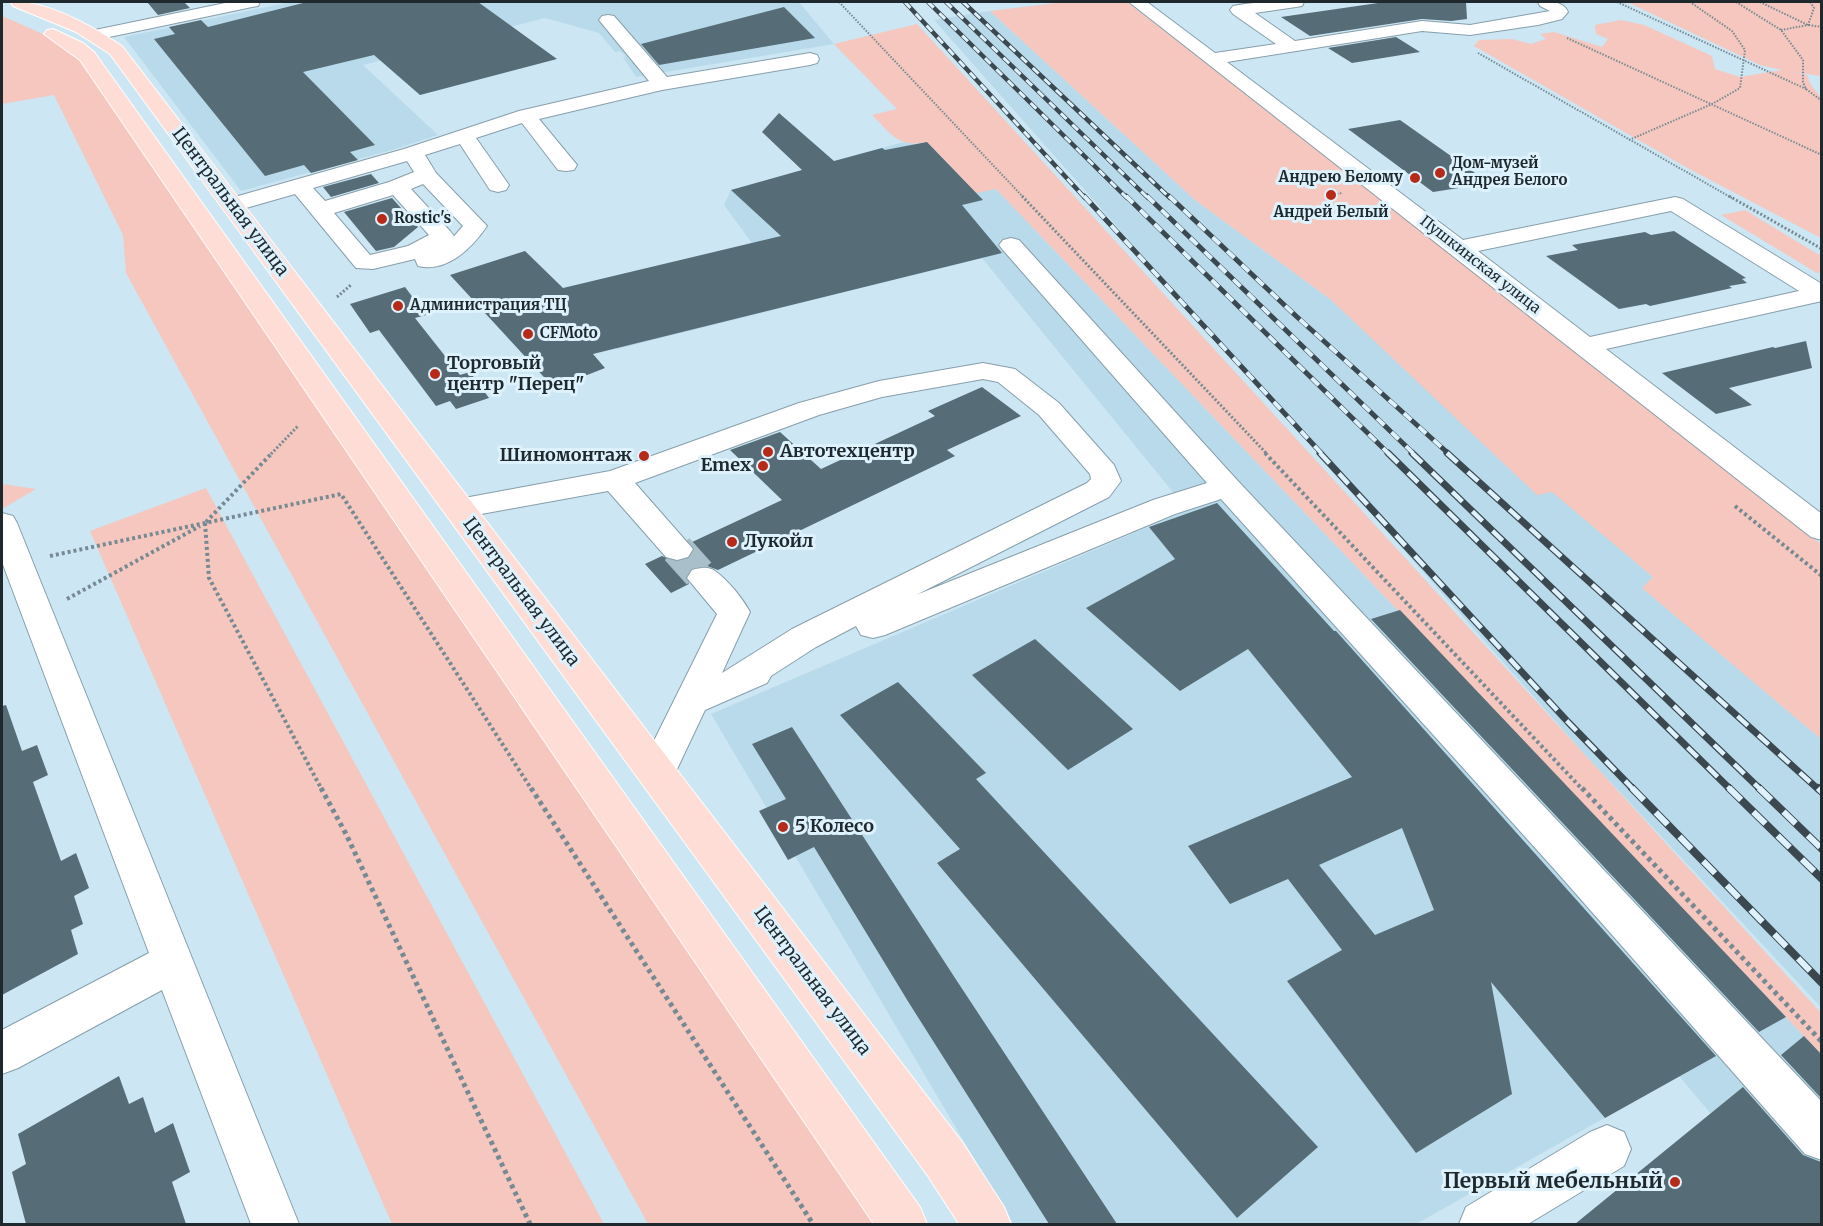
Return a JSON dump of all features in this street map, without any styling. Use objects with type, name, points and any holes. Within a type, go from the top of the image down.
[{"type":"main road","name":"Центральная улица","points":[[19,2],[95,35],[116,50],[945,1159],[987,1224]]},
{"type":"main road","name":"Центральная улица","points":[[2,12],[57,36],[87,56],[903,1224]]},
{"type":"main road","points":[[415,525],[459,508]]},
{"type":"street","points":[[95,35],[252,2]]},
{"type":"street","name":"Пушкинская улица","points":[[1137,2],[1459,248],[1821,530]]},
{"type":"street","points":[[1291,46],[1239,10],[1296,2]]},
{"type":"street","points":[[1212,59],[1422,26],[1470,30],[1550,18],[1559,12],[1558,8],[1546,2]]},
{"type":"street","points":[[608,20],[662,84]]},
{"type":"street","points":[[232,206],[411,153],[526,115],[662,84],[810,59]]},
{"type":"street","points":[[526,115],[566,165]]},
{"type":"street","points":[[464,135],[498,185]]},
{"type":"street","points":[[300,186],[372,273],[395,271],[453,252],[476,226],[426,175],[422,164],[411,153]]},
{"type":"street","points":[[321,210],[397,187],[426,175]]},
{"type":"street","points":[[367,266],[435,244],[442,236],[397,187]]},
{"type":"street","points":[[1459,248],[1675,204],[1820,294],[1585,346]]},
{"type":"street","points":[[1011,245],[1227,487],[1569,858],[1821,1137]]},
{"type":"street","points":[[459,508],[615,480],[778,419],[879,388],[983,370],[1006,375],[1049,409],[1104,472],[1106,481],[1098,490],[804,638],[736,682]]},
{"type":"street","points":[[615,480],[678,549]]},
{"type":"street","points":[[691,701],[1164,507],[1227,487]]},
{"type":"street","points":[[2,523],[275,1224]]},
{"type":"street","points":[[657,772],[734,612],[703,578]]},
{"type":"street","points":[[2,1053],[173,962]]},
{"type":"street","points":[[1483,1224],[1607,1149]]},
{"type":"path","points":[[838,2],[1821,1042]]},
{"type":"path","points":[[1617,2],[1806,89],[1821,101]]},
{"type":"path","points":[[1629,140],[1712,104],[1740,88],[1745,50],[1732,31],[1690,2]]},
{"type":"path","points":[[1736,2],[1781,30],[1803,60],[1803,82],[1806,89]]},
{"type":"path","points":[[1760,2],[1808,25],[1821,27]]},
{"type":"path","points":[[1808,25],[1814,8],[1810,2]]},
{"type":"path","points":[[1531,21],[1821,155]]},
{"type":"path","points":[[1781,30],[1808,25]]},
{"type":"path","points":[[1474,51],[1821,249]]},
{"type":"path","points":[[331,302],[367,266]]},
{"type":"path","points":[[38,615],[205,523],[298,426]]},
{"type":"path","points":[[17,562],[341,494],[813,1224]]},
{"type":"path","points":[[205,523],[210,578],[346,834],[530,1224]]},
{"type":"shaded area","points":[[290,2],[799,2],[834,44],[636,77],[623,57],[626,56],[619,51],[615,52],[599,33],[545,18],[363,65],[438,135],[392,150],[241,191],[124,37]]},
{"type":"shaded area","points":[[1065,2],[1127,2],[1449,250],[1821,544],[1821,739],[1642,588],[1653,577],[1552,492],[1537,495],[1330,299],[1195,200],[990,11]]},
{"type":"shaded area","points":[[1627,2],[1821,2],[1821,76],[1794,72],[1807,75],[1821,98],[1821,238],[1691,170],[1474,46],[1479,40],[1512,39],[1531,44],[1546,39],[1540,34],[1554,32],[1602,47],[1608,39],[1596,34],[1595,25],[1621,20],[1644,25],[1712,56],[1715,69],[1740,77],[1782,70],[1760,65]]},
{"type":"shaded area","points":[[990,11],[1195,200],[1330,299],[1653,577],[1643,588],[1821,739],[1821,1007],[1588,758],[934,20]]},
{"type":"shaded area","points":[[2,16],[52,38],[81,57],[887,1224],[648,1224],[126,273],[123,235],[54,95],[2,104]]},
{"type":"shaded area","points":[[917,24],[1821,1013],[1821,1054],[996,189],[976,193],[927,142],[902,141],[890,133],[872,115],[897,109],[834,44]]},
{"type":"shaded area","points":[[911,142],[915,145],[927,142],[976,192],[996,189],[1821,1054],[1821,1224],[1804,1224],[1679,1076],[1416,1224],[1013,1224],[711,714],[1190,509],[1172,491],[982,258],[617,349],[614,344],[752,243],[724,205],[731,190],[900,143]]},
{"type":"shaded area","points":[[1745,210],[1821,256],[1821,272],[1817,273],[1721,215]]},
{"type":"shaded area","points":[[2,484],[36,489],[2,509]]},
{"type":"shaded area","points":[[206,488],[604,1224],[392,1224],[90,531]]},
{"type":"building","points":[[147,2],[184,2],[190,8],[158,15]]},
{"type":"building","points":[[307,2],[478,2],[557,59],[420,95],[374,55],[303,72],[375,145],[350,152],[358,160],[311,173],[304,165],[265,176],[154,39],[175,34],[169,27],[201,20],[208,27]]},
{"type":"building","points":[[1385,2],[1466,2],[1467,19],[1451,21],[1422,19],[1310,36],[1281,17]]},
{"type":"building","points":[[784,7],[815,38],[659,65],[641,44]]},
{"type":"building","points":[[1396,37],[1420,52],[1352,63],[1328,48]]},
{"type":"building","points":[[779,113],[834,161],[882,148],[885,150],[927,142],[983,200],[962,205],[1002,253],[593,354],[605,368],[554,388],[450,275],[525,251],[563,288],[781,236],[731,190],[802,170],[762,132]]},
{"type":"building","points":[[1400,120],[1475,173],[1463,175],[1478,185],[1433,192],[1348,129]]},
{"type":"building","points":[[371,174],[379,183],[331,197],[323,187]]},
{"type":"building","name":"Rostic's","points":[[392,198],[418,227],[394,247],[376,251],[344,212]]},
{"type":"building","points":[[1674,231],[1746,278],[1742,279],[1747,283],[1650,306],[1646,304],[1619,309],[1546,256],[1578,250],[1572,245],[1645,232],[1651,235]]},
{"type":"building","points":[[405,287],[426,315],[415,318],[460,375],[470,372],[489,398],[456,409],[450,401],[436,406],[379,330],[370,333],[350,304]]},
{"type":"building","points":[[1806,341],[1812,368],[1729,388],[1752,405],[1716,414],[1662,373],[1773,347]]},
{"type":"building","points":[[982,387],[1021,416],[947,450],[955,456],[718,570],[707,566],[691,568],[685,578],[689,584],[671,593],[645,564],[662,556],[676,562],[689,559],[695,549],[690,543],[782,500],[730,450],[780,432],[821,469],[935,416],[928,411]]},
{"type":"building","points":[[1217,503],[1336,631],[1716,1056],[1605,1118],[1491,982],[1512,1094],[1416,1153],[1287,981],[1342,950],[1288,879],[1230,904],[1188,846],[1352,777],[1248,649],[1180,691],[1086,608],[1175,559],[1149,527]],"holes":[[[1402,828],[1434,910],[1375,935],[1319,865]]]},
{"type":"building","points":[[1400,610],[1786,1017],[1759,1032],[1371,619]]},
{"type":"building","points":[[1035,639],[1133,729],[1068,770],[972,675]]},
{"type":"building","points":[[898,682],[986,773],[976,779],[1318,1147],[1237,1218],[937,863],[960,849],[840,715]]},
{"type":"building","points":[[6,705],[22,751],[37,745],[48,775],[33,782],[61,861],[76,853],[89,888],[74,896],[83,924],[71,930],[78,954],[2,995],[2,706]]},
{"type":"building","points":[[792,727],[1117,1224],[1049,1224],[909,1003],[814,847],[788,860],[759,811],[786,799],[752,744]]},
{"type":"building","points":[[1804,1036],[1821,1054],[1821,1098],[1781,1055]]},
{"type":"building","points":[[119,1076],[129,1104],[143,1097],[155,1133],[173,1123],[190,1172],[172,1182],[186,1224],[26,1224],[12,1172],[26,1164],[18,1134]]},
{"type":"building","points":[[1743,1087],[1803,1155],[1821,1162],[1821,1224],[1575,1224]]},
{"type":"tunnel","points":[[677,549],[703,578]]},
{"type":"railway","points":[[905,2],[1085,198]]},
{"type":"railway","points":[[928,2],[1127,198]]},
{"type":"railway","points":[[946,2],[1148,198]]},
{"type":"railway","points":[[963,2],[1170,198]]},
{"type":"railway","points":[[1084,196],[1322,454]]},
{"type":"railway","points":[[1126,196],[1389,454]]},
{"type":"railway","points":[[1147,196],[1414,454]]},
{"type":"railway","points":[[1169,196],[1296,316],[1449,454]]},
{"type":"railway","points":[[1320,453],[1568,722],[1634,790]]},
{"type":"railway","points":[[1388,453],[1731,790]]},
{"type":"railway","points":[[1412,453],[1761,790]]},
{"type":"railway","points":[[1447,453],[1819,790]]},
{"type":"railway","points":[[1632,788],[1822,983]]},
{"type":"railway","points":[[1729,788],[1822,879]]},
{"type":"railway","points":[[1759,788],[1822,849]]},
{"type":"railway","points":[[1818,788],[1822,792]]},
{"type":"place","name":"Дом-музей Андрея Белого","points":[[1440,173]]},
{"type":"place","name":"Андрею Белому","points":[[1415,178]]},
{"type":"place","name":"Андрей Белый","points":[[1331,195]]},
{"type":"place","name":"Rostic's","points":[[382,219]]},
{"type":"place","name":"Администрация ТЦ","points":[[398,306]]},
{"type":"place","name":"CFMoto","points":[[528,334]]},
{"type":"place","name":"Торговый центр \"Перец\"","points":[[435,374]]},
{"type":"place","name":"Автотехцентр","points":[[768,452]]},
{"type":"place","name":"Шиномонтаж","points":[[644,456]]},
{"type":"place","name":"Emex","points":[[763,466]]},
{"type":"place","name":"Лукойл","points":[[732,542]]},
{"type":"place","name":"5 Колесо","points":[[783,827]]},
{"type":"place","name":"Первый мебельный","points":[[1675,1182]]}]
